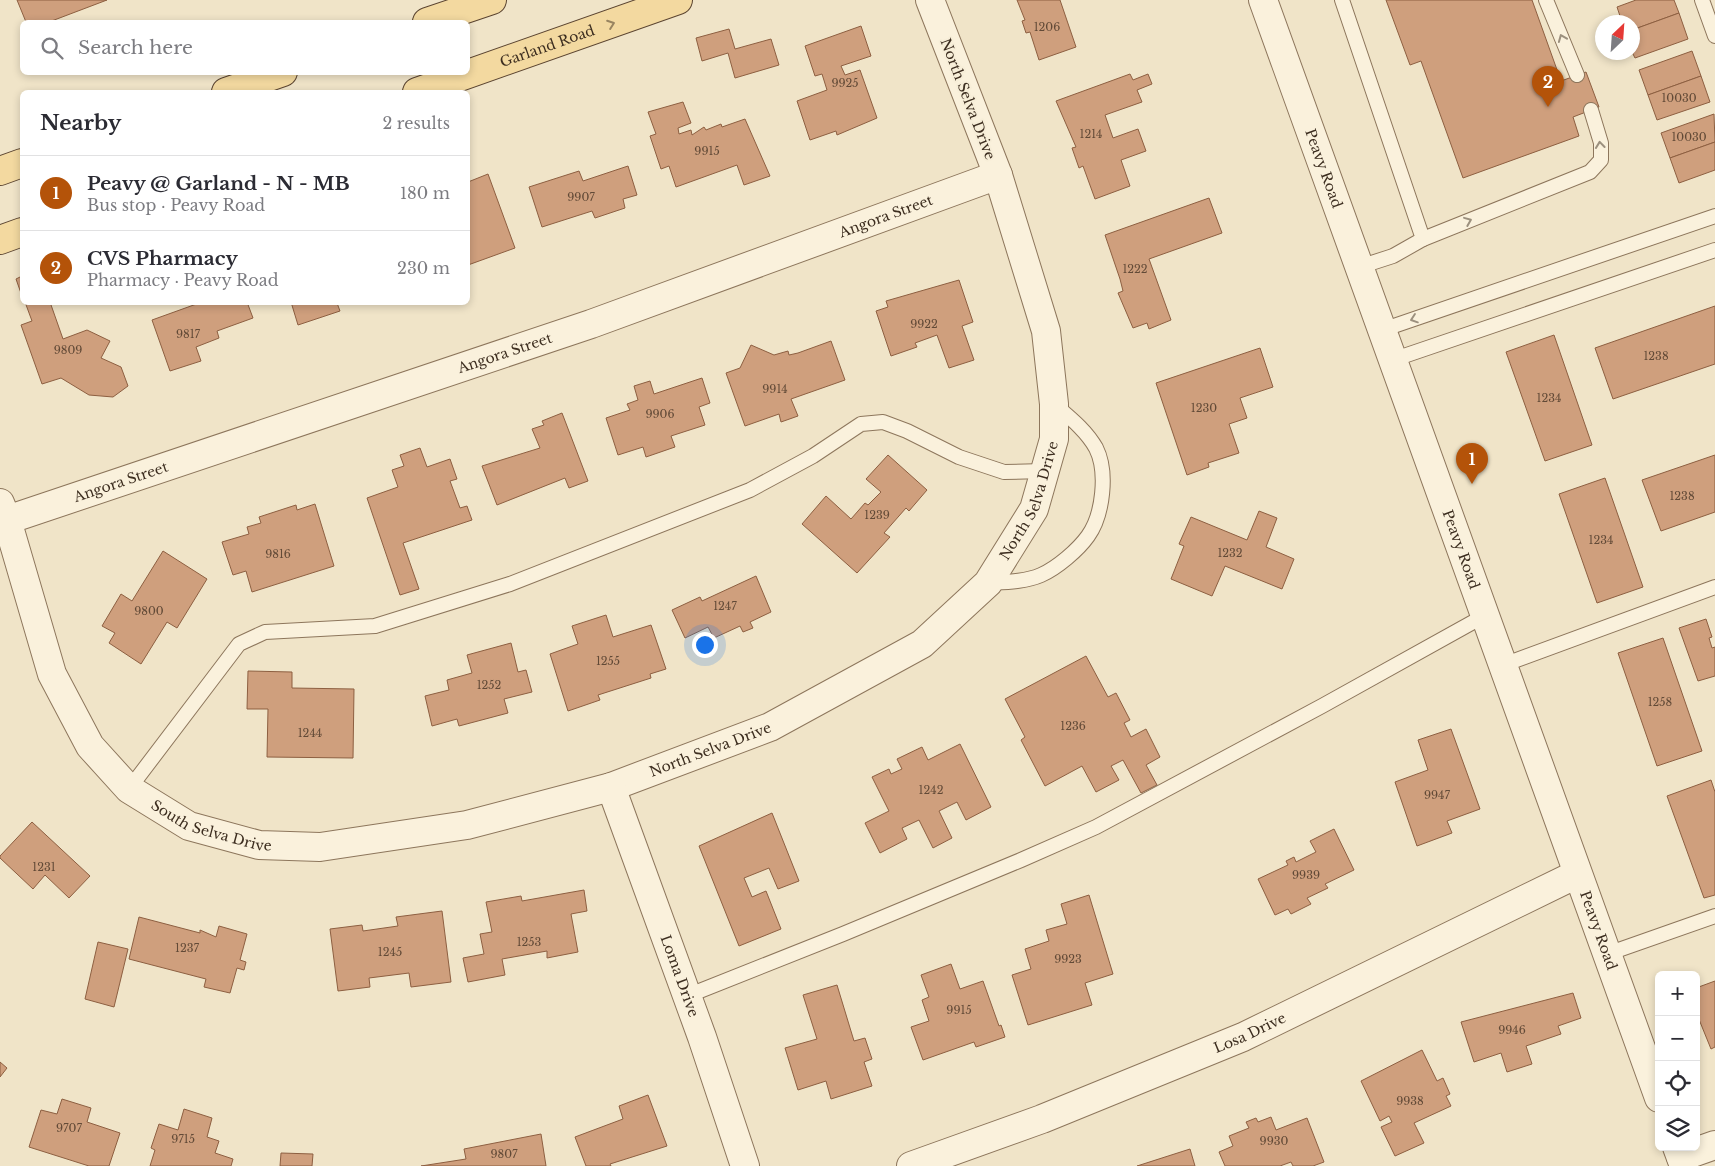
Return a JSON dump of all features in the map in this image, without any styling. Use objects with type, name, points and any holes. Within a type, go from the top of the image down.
[{"type":"main road","name":"Garland Road","points":[[470,73],[678,0]]},
{"type":"main road","points":[[432,20],[475,3]]},
{"type":"main road","points":[[232,90],[274,75]]},
{"type":"main road","name":"Garland Road","points":[[423,90],[465,75]]},
{"type":"main road","points":[[0,171],[20,164]]},
{"type":"main road","points":[[0,240],[20,233]]},
{"type":"street","name":"North Selva Drive","points":[[611,787],[770,726],[922,644],[988,584],[1034,509],[1054,439],[1054,404],[1046,331],[998,175],[930,0]]},
{"type":"street","name":"Peavy Road","points":[[1262,0],[1503,665],[1576,874],[1655,1087]]},
{"type":"street","name":"Angora Street","points":[[3,511],[590,324],[998,175]]},
{"type":"street","name":"South Selva Drive","points":[[3,511],[52,674],[90,746],[129,789],[189,826],[259,845],[320,847],[466,824],[611,787]]},
{"type":"street","name":"Loma Drive","points":[[611,787],[687,996],[745,1166]]},
{"type":"street","name":"Losa Drive","points":[[911,1166],[1042,1120],[1244,1037],[1576,874]]},
{"type":"street","points":[[1680,1157],[1715,1145]]},
{"type":"lane","points":[[1342,0],[1423,239]]},
{"type":"lane","points":[[1546,0],[1578,75]]},
{"type":"lane","points":[[1702,0],[1715,36]]},
{"type":"lane","points":[[1359,267],[1393,256],[1423,239],[1590,172],[1601,160],[1601,143],[1591,110]]},
{"type":"lane","points":[[1382,330],[1715,216]]},
{"type":"lane","points":[[1392,360],[1715,250]]},
{"type":"lane","points":[[988,584],[1027,580],[1042,575],[1069,556],[1088,536],[1098,512],[1102,494],[1102,468],[1097,449],[1084,430],[1054,404]]},
{"type":"lane","points":[[129,789],[239,644],[265,632],[375,626],[510,584],[750,490],[813,456],[861,424],[884,422],[907,430],[959,457],[1004,472],[1044,472]]},
{"type":"lane","points":[[1503,665],[1715,587]]},
{"type":"lane","points":[[687,996],[861,927],[1096,827],[1484,616]]},
{"type":"lane","points":[[1607,954],[1715,916]]},
{"type":"building","points":[[17,0],[107,0],[54,20],[25,20]]},
{"type":"building","points":[[1017,0],[1060,0],[1076,47],[1039,60],[1030,32],[1026,33],[1022,21],[1025,20]]},
{"type":"building","points":[[1386,0],[1532,0],[1561,81],[1586,72],[1599,107],[1573,117],[1579,136],[1463,178],[1421,61],[1410,65]]},
{"type":"building","points":[[1636,0],[1674,0],[1679,13],[1640,27],[1640,15],[1620,15],[1617,7]]},
{"type":"building","points":[[1679,13],[1688,39],[1640,56],[1640,27]]},
{"type":"building","points":[[861,26],[871,56],[841,66],[845,75],[860,70],[877,118],[837,135],[836,131],[810,140],[797,101],[827,90],[822,74],[815,76],[805,46]]},
{"type":"building","points":[[729,29],[735,49],[771,39],[779,65],[735,78],[728,53],[702,61],[696,38]]},
{"type":"building","points":[[1692,51],[1701,76],[1648,95],[1639,70]]},
{"type":"building","points":[[1130,74],[1133,80],[1148,74],[1152,84],[1137,90],[1142,102],[1105,115],[1113,138],[1138,129],[1146,151],[1121,160],[1130,186],[1095,199],[1083,166],[1079,168],[1072,148],[1076,147],[1056,101]]},
{"type":"building","points":[[1701,76],[1710,102],[1657,120],[1648,95]]},
{"type":"building","points":[[683,102],[691,123],[678,128],[679,134],[691,130],[692,135],[704,127],[706,130],[721,124],[722,127],[745,119],[770,176],[744,185],[737,165],[676,187],[669,166],[661,169],[650,136],[656,134],[648,112]]},
{"type":"building","points":[[1714,114],[1715,142],[1670,158],[1661,133]]},
{"type":"building","points":[[1715,142],[1715,170],[1679,183],[1670,158]]},
{"type":"building","points":[[628,166],[637,195],[623,199],[625,208],[595,218],[592,211],[542,227],[529,187],[579,171],[583,181]]},
{"type":"building","points":[[488,174],[515,248],[470,264],[470,181]]},
{"type":"building","points":[[1209,198],[1222,233],[1149,259],[1171,320],[1149,329],[1147,323],[1133,328],[1118,293],[1123,291],[1105,235]]},
{"type":"building","points":[[20,277],[20,290],[16,279]]},
{"type":"building","points":[[959,280],[973,322],[962,326],[974,360],[949,368],[937,335],[915,343],[917,347],[891,356],[876,311],[888,307],[886,301]]},
{"type":"building","points":[[26,305],[51,305],[63,339],[87,330],[110,341],[101,358],[121,367],[128,386],[113,397],[89,395],[61,378],[42,384],[21,325],[32,321]]},
{"type":"building","points":[[194,305],[248,305],[253,318],[217,331],[219,338],[196,347],[201,361],[170,371],[152,320]]},
{"type":"building","points":[[292,305],[338,305],[340,311],[298,325]]},
{"type":"building","points":[[1715,306],[1715,364],[1613,399],[1595,348]]},
{"type":"building","points":[[1554,335],[1592,445],[1545,461],[1506,352]]},
{"type":"building","points":[[831,341],[845,380],[791,399],[798,416],[781,422],[779,414],[745,426],[726,373],[740,368],[751,345],[774,355],[788,351],[789,355]]},
{"type":"building","points":[[1260,348],[1273,387],[1240,398],[1247,418],[1229,424],[1239,453],[1208,463],[1209,467],[1187,475],[1156,383]]},
{"type":"building","points":[[702,378],[710,403],[699,407],[705,425],[671,436],[675,447],[646,457],[643,447],[618,455],[606,418],[630,410],[627,404],[638,400],[634,386],[650,381],[654,394]]},
{"type":"building","points":[[562,413],[588,481],[569,488],[565,478],[497,505],[482,466],[540,448],[532,429],[544,425],[542,421]]},
{"type":"building","points":[[420,448],[427,467],[450,459],[457,479],[450,481],[460,508],[467,506],[472,520],[403,543],[419,589],[400,595],[367,498],[398,487],[392,470],[404,466],[400,455]]},
{"type":"building","points":[[888,455],[927,490],[909,511],[906,508],[884,533],[890,537],[857,573],[802,524],[826,496],[851,519],[865,503],[868,505],[881,492],[866,479]]},
{"type":"building","points":[[1715,455],[1715,512],[1661,531],[1642,480]]},
{"type":"building","points":[[1605,478],[1643,587],[1597,603],[1559,494]]},
{"type":"building","points":[[315,504],[334,566],[252,592],[246,571],[233,575],[222,542],[249,534],[247,527],[261,523],[259,517],[296,505],[297,510]]},
{"type":"building","points":[[1259,511],[1277,518],[1266,547],[1294,559],[1282,589],[1225,566],[1212,596],[1171,579],[1184,546],[1179,544],[1191,517],[1247,540]]},
{"type":"building","points":[[163,551],[207,579],[177,628],[167,622],[141,664],[109,643],[115,633],[102,626],[121,594],[132,601]]},
{"type":"building","points":[[756,576],[771,612],[750,622],[753,628],[743,632],[740,626],[714,638],[708,627],[685,638],[672,610],[700,597],[702,601]]},
{"type":"building","points":[[606,615],[613,637],[651,625],[666,669],[650,674],[651,678],[598,695],[600,700],[568,711],[550,654],[578,644],[572,626]]},
{"type":"building","points":[[1706,619],[1712,637],[1709,638],[1712,648],[1715,647],[1715,676],[1698,681],[1679,628]]},
{"type":"building","points":[[1663,638],[1702,751],[1657,766],[1618,653]]},
{"type":"building","points":[[511,643],[518,672],[526,670],[532,692],[504,699],[508,713],[459,726],[457,719],[432,726],[425,696],[449,690],[447,680],[472,673],[467,655]]},
{"type":"building","points":[[1086,656],[1108,697],[1116,693],[1130,720],[1124,723],[1131,737],[1146,729],[1160,757],[1146,765],[1157,785],[1141,793],[1123,760],[1111,766],[1119,780],[1096,792],[1082,766],[1045,786],[1021,740],[1025,737],[1005,699]]},
{"type":"building","points":[[248,671],[292,672],[292,688],[354,689],[353,758],[267,757],[268,709],[247,709]]},
{"type":"building","points":[[1451,729],[1480,809],[1447,821],[1452,833],[1417,846],[1395,782],[1428,770],[1418,740]]},
{"type":"building","points":[[960,744],[991,807],[966,820],[957,802],[939,811],[952,838],[933,848],[919,820],[902,828],[907,839],[880,853],[865,823],[889,811],[872,777],[889,769],[891,774],[902,769],[897,759],[922,747],[928,760]]},
{"type":"building","points":[[1711,780],[1715,792],[1715,895],[1704,898],[1667,796]]},
{"type":"building","points":[[772,813],[799,881],[778,889],[769,868],[744,878],[752,897],[766,891],[781,929],[739,946],[699,846]]},
{"type":"building","points":[[32,822],[90,876],[69,898],[45,875],[33,889],[0,858]]},
{"type":"building","points":[[1334,829],[1354,870],[1325,884],[1328,888],[1307,898],[1311,904],[1291,914],[1288,909],[1275,915],[1258,879],[1288,865],[1286,861],[1294,857],[1296,862],[1316,852],[1310,841]]},
{"type":"building","points":[[584,890],[587,911],[571,914],[578,952],[547,958],[547,951],[502,959],[505,975],[468,982],[463,958],[484,954],[480,934],[492,932],[486,902],[521,896],[522,901]]},
{"type":"building","points":[[1089,895],[1113,974],[1085,983],[1092,1005],[1028,1025],[1012,975],[1031,969],[1025,949],[1049,941],[1046,930],[1067,924],[1061,904]]},
{"type":"building","points":[[442,911],[451,982],[411,987],[409,973],[369,978],[370,987],[338,991],[330,929],[362,925],[363,931],[398,926],[396,917]]},
{"type":"building","points":[[139,917],[200,933],[200,930],[216,937],[219,926],[247,934],[240,960],[246,962],[244,970],[237,968],[230,993],[204,987],[206,979],[129,959]]},
{"type":"building","points":[[98,942],[128,949],[114,1007],[85,999]]},
{"type":"building","points":[[951,964],[960,989],[983,981],[999,1026],[1001,1025],[1005,1037],[976,1047],[974,1042],[923,1060],[911,1027],[929,1021],[922,1000],[929,997],[921,975]]},
{"type":"building","points":[[1715,981],[1715,1047],[1711,1049],[1700,1022],[1700,987]]},
{"type":"building","points":[[837,985],[854,1041],[865,1038],[872,1059],[864,1062],[872,1086],[831,1099],[826,1081],[798,1090],[785,1048],[817,1039],[803,995]]},
{"type":"building","points":[[1573,993],[1581,1018],[1558,1026],[1561,1034],[1526,1046],[1532,1064],[1507,1072],[1501,1053],[1474,1062],[1461,1022]]},
{"type":"building","points":[[1422,1050],[1437,1081],[1443,1078],[1450,1094],[1446,1096],[1451,1106],[1414,1123],[1424,1143],[1395,1156],[1381,1127],[1392,1122],[1389,1116],[1380,1121],[1361,1081]]},
{"type":"building","points":[[0,1062],[7,1068],[0,1077]]},
{"type":"building","points":[[648,1095],[667,1146],[610,1164],[611,1166],[586,1166],[575,1137],[623,1119],[619,1106]]},
{"type":"building","points":[[62,1099],[91,1108],[87,1122],[120,1133],[109,1166],[89,1166],[29,1147],[41,1110],[57,1114]]},
{"type":"building","points":[[184,1109],[212,1118],[207,1137],[219,1141],[215,1153],[233,1159],[231,1166],[150,1166],[155,1150],[151,1148],[159,1124],[178,1130]]},
{"type":"building","points":[[1271,1117],[1276,1130],[1307,1118],[1324,1162],[1313,1166],[1293,1166],[1291,1162],[1280,1166],[1225,1166],[1219,1152],[1233,1146],[1229,1136],[1249,1128],[1246,1122],[1256,1118],[1258,1122]]},
{"type":"building","points":[[541,1134],[546,1166],[421,1166],[466,1159],[464,1149]]},
{"type":"building","points":[[1190,1149],[1195,1166],[1137,1166]]},
{"type":"building","points":[[281,1153],[313,1154],[312,1166],[280,1166]]},
{"type":"place","name":"CVS Pharmacy","points":[[1548,107]]},
{"type":"place","name":"Peavy @ Garland - N - MB","points":[[1472,484]]}]
